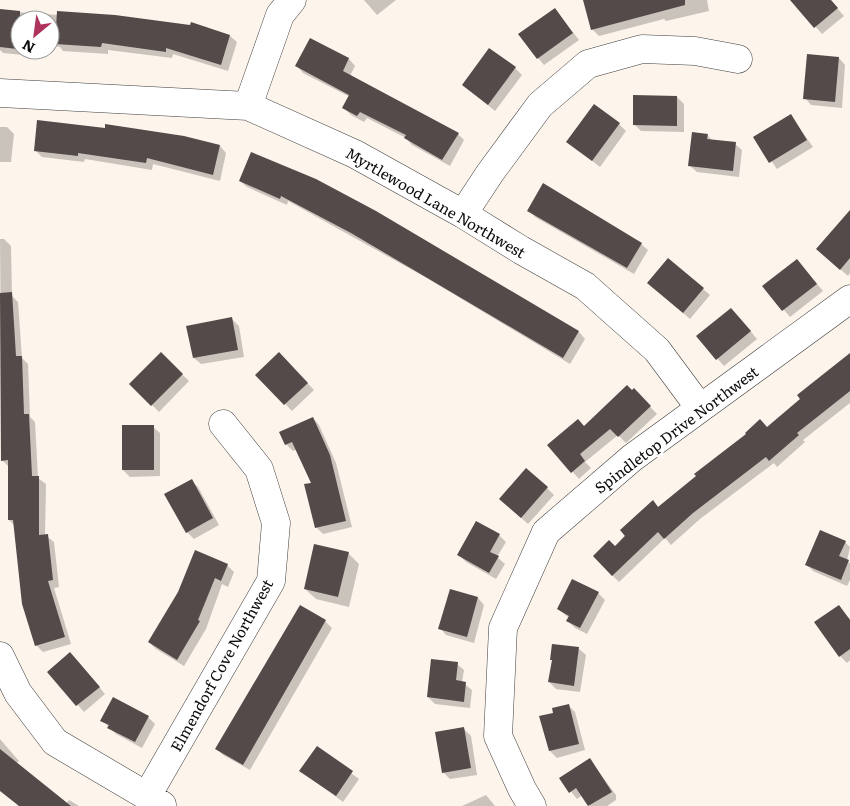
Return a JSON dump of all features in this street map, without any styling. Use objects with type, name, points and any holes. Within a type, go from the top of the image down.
[{"type":"street","points":[[248,106],[280,15],[292,0]]},
{"type":"street","points":[[463,214],[490,172],[540,105],[588,64],[642,49],[695,51],[738,59]]},
{"type":"street","name":"Myrtlewood Lane Northwest","points":[[0,93],[248,106],[355,154],[463,214],[520,250],[584,286],[657,350],[700,408]]},
{"type":"street","name":"Spindletop Drive Northwest","points":[[532,806],[522,789],[498,736],[502,628],[546,532],[632,458],[850,299]]},
{"type":"street","name":"Elmendorf Cove Northwest","points":[[155,801],[271,581],[276,523],[259,469],[224,424]]},
{"type":"street","points":[[0,656],[18,693],[55,742],[155,801]]},
{"type":"building","points":[[583,0],[685,0],[685,5],[591,30]]},
{"type":"building","points":[[790,0],[831,0],[838,8],[814,28]]},
{"type":"building","points":[[555,8],[573,33],[537,59],[518,34]]},
{"type":"building","points":[[0,9],[10,10],[10,48],[0,47]]},
{"type":"building","points":[[60,11],[115,15],[190,25],[191,22],[230,35],[221,65],[166,48],[166,52],[102,43],[101,47],[60,44]]},
{"type":"building","points":[[310,38],[349,58],[343,71],[459,133],[442,160],[404,138],[406,135],[360,112],[357,116],[342,108],[349,95],[295,66]]},
{"type":"building","points":[[489,48],[516,67],[488,105],[462,85]]},
{"type":"building","points":[[807,54],[839,57],[835,102],[803,99]]},
{"type":"building","points":[[633,95],[677,96],[677,126],[633,125]]},
{"type":"building","points":[[594,104],[620,123],[592,161],[566,142]]},
{"type":"building","points":[[791,114],[807,140],[769,163],[753,137]]},
{"type":"building","points":[[37,120],[105,128],[105,124],[184,136],[220,145],[213,175],[147,158],[146,163],[78,153],[78,156],[34,151]]},
{"type":"building","points":[[692,132],[708,134],[707,139],[736,142],[733,171],[688,166]]},
{"type":"building","points":[[251,152],[316,179],[376,211],[579,331],[563,358],[351,233],[281,196],[280,199],[239,181]]},
{"type":"building","points":[[543,183],[642,243],[627,268],[527,211]]},
{"type":"building","points":[[850,210],[850,258],[840,270],[816,249]]},
{"type":"building","points":[[668,258],[704,288],[683,313],[647,283]]},
{"type":"building","points":[[797,259],[817,284],[782,311],[762,286]]},
{"type":"building","points":[[12,292],[16,356],[22,356],[24,414],[29,414],[32,476],[39,476],[39,535],[48,534],[53,580],[48,581],[65,637],[35,646],[22,604],[13,520],[8,520],[8,460],[1,461],[0,293]]},
{"type":"building","points":[[731,308],[751,331],[716,360],[696,336]]},
{"type":"building","points":[[232,317],[238,350],[193,358],[186,326]]},
{"type":"building","points":[[161,352],[183,374],[151,406],[129,384]]},
{"type":"building","points":[[279,352],[308,383],[284,405],[255,375]]},
{"type":"building","points":[[850,353],[850,391],[797,433],[799,435],[769,461],[766,457],[693,513],[664,539],[658,532],[612,576],[593,556],[609,540],[615,546],[625,536],[620,530],[653,500],[658,507],[696,476],[694,474],[746,434],[760,419],[767,427],[800,399],[797,395]]},
{"type":"building","points":[[627,385],[632,390],[634,388],[651,406],[618,437],[610,429],[580,454],[585,461],[571,473],[547,445],[578,419],[584,426]]},
{"type":"building","points":[[313,417],[330,455],[346,521],[315,528],[304,484],[311,483],[292,442],[285,445],[279,432]]},
{"type":"building","points":[[122,425],[154,425],[154,470],[122,470]]},
{"type":"building","points":[[526,468],[548,487],[521,518],[499,499]]},
{"type":"building","points":[[192,479],[213,518],[186,533],[164,494]]},
{"type":"building","points":[[476,521],[500,534],[490,552],[499,556],[489,573],[457,555]]},
{"type":"building","points":[[820,530],[846,541],[839,556],[849,560],[841,580],[805,565]]},
{"type":"building","points":[[314,544],[349,552],[338,597],[304,589]]},
{"type":"building","points":[[195,550],[228,564],[221,581],[215,578],[198,620],[200,621],[177,660],[148,642],[178,592]]},
{"type":"building","points":[[572,579],[599,592],[580,628],[566,621],[569,616],[557,609]]},
{"type":"building","points":[[450,589],[478,597],[467,637],[438,629]]},
{"type":"building","points":[[300,605],[326,620],[243,765],[215,749]]},
{"type":"building","points":[[839,605],[850,620],[850,649],[839,657],[814,622]]},
{"type":"building","points":[[552,644],[579,647],[574,686],[548,682],[552,660],[550,660]]},
{"type":"building","points":[[70,652],[100,687],[76,706],[47,672]]},
{"type":"building","points":[[431,659],[458,662],[456,680],[466,682],[464,702],[427,697]]},
{"type":"building","points":[[113,697],[149,716],[135,742],[107,728],[109,725],[100,721]]},
{"type":"building","points":[[569,704],[579,744],[549,751],[539,716],[553,713],[552,708]]},
{"type":"building","points":[[464,727],[471,768],[442,773],[435,732]]},
{"type":"building","points":[[317,746],[353,771],[336,796],[299,771]]},
{"type":"building","points":[[0,749],[71,806],[19,806],[0,791]]},
{"type":"building","points":[[590,758],[612,792],[588,806],[576,788],[569,793],[559,778]]}]
